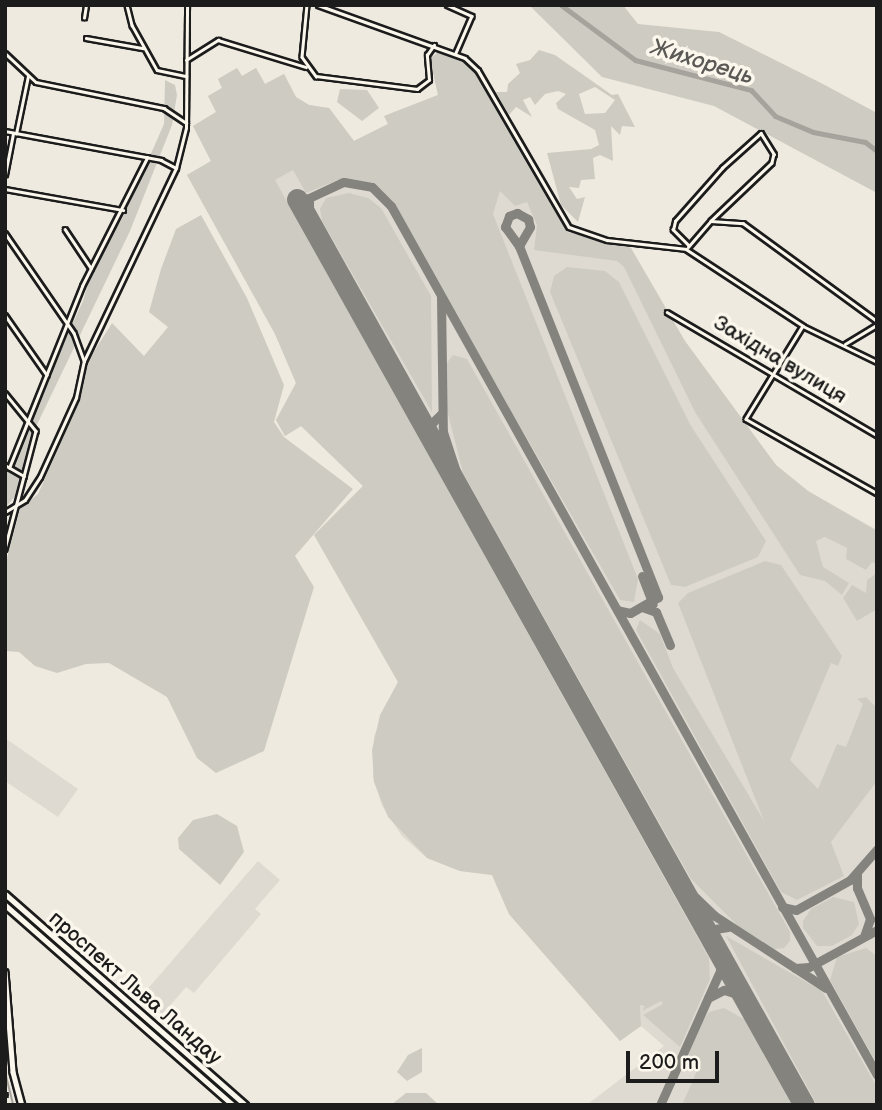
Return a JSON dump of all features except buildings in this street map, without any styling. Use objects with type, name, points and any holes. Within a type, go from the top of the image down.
[{"type":"main road","name":"проспект Льва Ландау","points":[[5,894],[245,1105]]},
{"type":"main road","name":"проспект Льва Ландау","points":[[5,905],[233,1105]]},
{"type":"main road","points":[[46,940],[51,934]]},
{"type":"main road","points":[[5,972],[12,1052],[22,1105]]},
{"type":"street","points":[[84,18],[86,5]]},
{"type":"street","points":[[127,5],[143,48],[157,70],[186,76]]},
{"type":"street","points":[[5,512],[16,508],[31,494],[45,466],[76,398],[84,361],[176,168],[186,123],[187,5]]},
{"type":"street","points":[[307,5],[301,42],[310,70]]},
{"type":"street","points":[[318,5],[456,52],[478,70],[565,222],[598,238],[687,248]]},
{"type":"street","points":[[447,5],[472,16],[456,52]]},
{"type":"street","points":[[86,38],[143,48]]},
{"type":"street","points":[[186,60],[219,40],[337,81],[417,89],[429,80],[427,55],[434,45]]},
{"type":"street","points":[[5,53],[28,76],[46,85],[164,108],[186,123]]},
{"type":"street","points":[[5,175],[28,76]]},
{"type":"street","points":[[5,131],[147,158],[176,168]]},
{"type":"street","points":[[687,248],[711,221],[772,163],[774,154],[761,134],[722,168],[675,222],[673,230],[687,248],[803,326],[845,344],[877,362]]},
{"type":"street","points":[[24,476],[7,466],[91,268],[124,210],[147,158]]},
{"type":"street","points":[[5,189],[124,210]]},
{"type":"street","points":[[711,221],[743,223],[877,323],[845,344]]},
{"type":"street","points":[[65,229],[91,268]]},
{"type":"street","points":[[5,233],[68,326],[84,361]]},
{"type":"street","name":"Західна вулиця","points":[[667,312],[774,372],[877,435]]},
{"type":"street","points":[[5,315],[47,375]]},
{"type":"street","points":[[803,326],[746,419],[877,493]]},
{"type":"street","points":[[5,393],[36,431],[5,549]]},
{"type":"street","points":[[5,1055],[12,1052]]},
{"type":"shaded area","points":[[529,5],[623,5],[638,24],[719,32],[877,113],[877,193],[714,106],[602,77]]},
{"type":"shaded area","points":[[440,50],[471,67],[538,174],[567,232],[631,248],[685,341],[776,465],[808,491],[877,531],[877,565],[872,562],[866,570],[846,559],[847,548],[825,537],[816,541],[823,567],[849,583],[842,595],[825,581],[800,575],[695,412],[624,267],[617,261],[534,250],[537,225],[527,202],[515,206],[500,191],[493,214],[638,579],[634,602],[620,600],[390,200],[358,181],[338,180],[306,193],[293,170],[275,180],[709,958],[710,979],[680,1047],[643,1015],[663,1004],[661,1001],[642,1011],[645,1006],[640,1005],[641,1026],[620,1041],[509,914],[492,875],[460,871],[427,858],[388,817],[374,782],[372,750],[380,715],[398,682],[314,535],[363,486],[301,426],[285,436],[276,420],[296,383],[275,334],[187,175],[211,161],[193,126],[216,112],[208,96],[222,88],[218,79],[237,68],[242,76],[256,68],[265,84],[284,74],[296,97],[309,105],[329,108],[354,141],[388,124],[384,116],[438,95],[430,59]]},
{"type":"shaded area","points":[[539,50],[555,55],[612,95],[618,94],[635,127],[622,126],[620,135],[611,126],[613,161],[600,155],[593,158],[595,179],[581,180],[579,188],[569,187],[577,199],[585,197],[578,222],[561,205],[547,153],[591,149],[599,145],[595,130],[558,109],[556,103],[566,94],[558,91],[545,94],[535,105],[530,97],[523,100],[532,117],[516,107],[509,115],[496,92],[507,92],[508,84],[520,73],[516,64],[530,60]],"holes":[[[595,87],[615,100],[605,113],[585,114],[579,94]]]},
{"type":"shaded area","points":[[430,56],[457,56],[471,67],[537,173],[567,232],[631,248],[673,325],[776,465],[808,491],[877,530],[877,1105],[589,1103],[664,1046],[641,1026],[620,1041],[509,914],[492,875],[460,871],[427,858],[402,836],[382,806],[373,777],[374,736],[398,682],[314,535],[363,486],[301,426],[285,436],[276,420],[296,383],[275,334],[187,175],[211,161],[193,126],[216,112],[208,96],[222,88],[218,79],[237,68],[242,76],[256,68],[265,84],[284,74],[296,97],[309,105],[329,108],[354,141],[388,124],[384,116],[438,95]]},
{"type":"shaded area","points":[[165,80],[175,85],[177,95],[172,125],[130,231],[33,433],[17,494],[5,508],[5,474],[83,301],[91,273],[123,217],[164,124]]},
{"type":"shaded area","points":[[340,89],[367,90],[379,108],[362,121],[337,102]]},
{"type":"shaded area","points":[[349,193],[368,198],[381,208],[431,296],[432,412],[322,221],[320,209],[326,198]]},
{"type":"shaded area","points":[[201,215],[247,298],[284,385],[274,422],[284,437],[353,489],[295,556],[314,587],[264,751],[216,773],[197,758],[167,697],[109,663],[86,664],[57,673],[35,666],[19,652],[5,651],[5,566],[20,509],[38,494],[80,400],[88,361],[112,323],[144,356],[168,327],[149,312],[161,269],[176,229]]},
{"type":"shaded area","points":[[567,267],[605,271],[619,282],[691,426],[766,541],[758,557],[685,587],[671,585],[550,292],[554,276]]},
{"type":"shaded area","points":[[453,355],[467,359],[790,932],[790,941],[784,948],[774,949],[741,929],[691,879],[463,473],[445,402],[446,364]]},
{"type":"shaded area","points":[[765,561],[781,565],[842,656],[838,666],[831,663],[790,760],[818,789],[837,744],[846,747],[863,704],[857,699],[866,697],[877,708],[877,781],[831,842],[844,876],[797,900],[781,892],[636,630],[640,620],[660,634],[673,668],[764,821],[678,603],[688,593]]},
{"type":"shaded area","points":[[877,573],[877,609],[857,621],[843,598],[852,585],[866,593],[867,580]]},
{"type":"shaded area","points":[[5,738],[78,789],[58,817],[5,781]]},
{"type":"shaded area","points":[[217,814],[237,826],[244,852],[220,885],[179,849],[178,838],[193,820]]},
{"type":"shaded area","points":[[258,861],[280,880],[255,909],[261,914],[194,993],[186,987],[160,1017],[139,999]]},
{"type":"shaded area","points":[[833,897],[854,902],[859,924],[852,935],[832,946],[817,946],[803,928],[803,921],[811,909]]},
{"type":"shaded area","points":[[726,936],[822,991],[877,1087],[877,1105],[817,1105]]},
{"type":"shaded area","points":[[54,941],[241,1105],[215,1084]]},
{"type":"shaded area","points":[[866,948],[877,956],[877,1064],[830,980],[837,957]]},
{"type":"shaded area","points":[[724,1008],[744,1019],[792,1105],[682,1105],[699,1066],[686,1060],[702,1022],[709,1012]]},
{"type":"shaded area","points":[[422,1048],[422,1072],[407,1081],[397,1072],[408,1055]]},
{"type":"shaded area","points":[[406,1093],[426,1093],[439,1105],[391,1105]]},
{"type":"waterway","name":"Жихорець","points":[[561,5],[635,60],[751,90],[775,116],[813,132],[865,142],[877,151]]},
{"type":"waterway","points":[[5,1072],[13,1105]]},
{"type":"taxiway","points":[[309,220],[309,198],[344,182],[372,187],[391,206],[877,1075]]},
{"type":"taxiway","points":[[519,246],[505,227],[509,216],[517,213],[528,219],[530,227],[519,246],[658,597],[630,613],[617,610]]},
{"type":"taxiway","points":[[441,297],[443,432],[465,499]]},
{"type":"taxiway","points":[[419,418],[432,423],[441,414]]},
{"type":"taxiway","points":[[642,576],[653,604]]},
{"type":"taxiway","points":[[642,607],[656,612],[670,645]]},
{"type":"taxiway","points":[[782,907],[796,910],[850,880],[877,849]]},
{"type":"taxiway","points":[[663,852],[693,895],[715,916],[826,988]]},
{"type":"taxiway","points":[[857,875],[857,888],[870,919],[864,936]]},
{"type":"taxiway","points":[[713,941],[715,929],[728,927]]},
{"type":"taxiway","points":[[795,968],[809,967],[877,930]]},
{"type":"taxiway","points":[[660,1105],[720,971],[720,954]]},
{"type":"taxiway","points":[[708,998],[724,990],[744,996]]},
{"type":"runway","points":[[297,199],[804,1105]]}]
